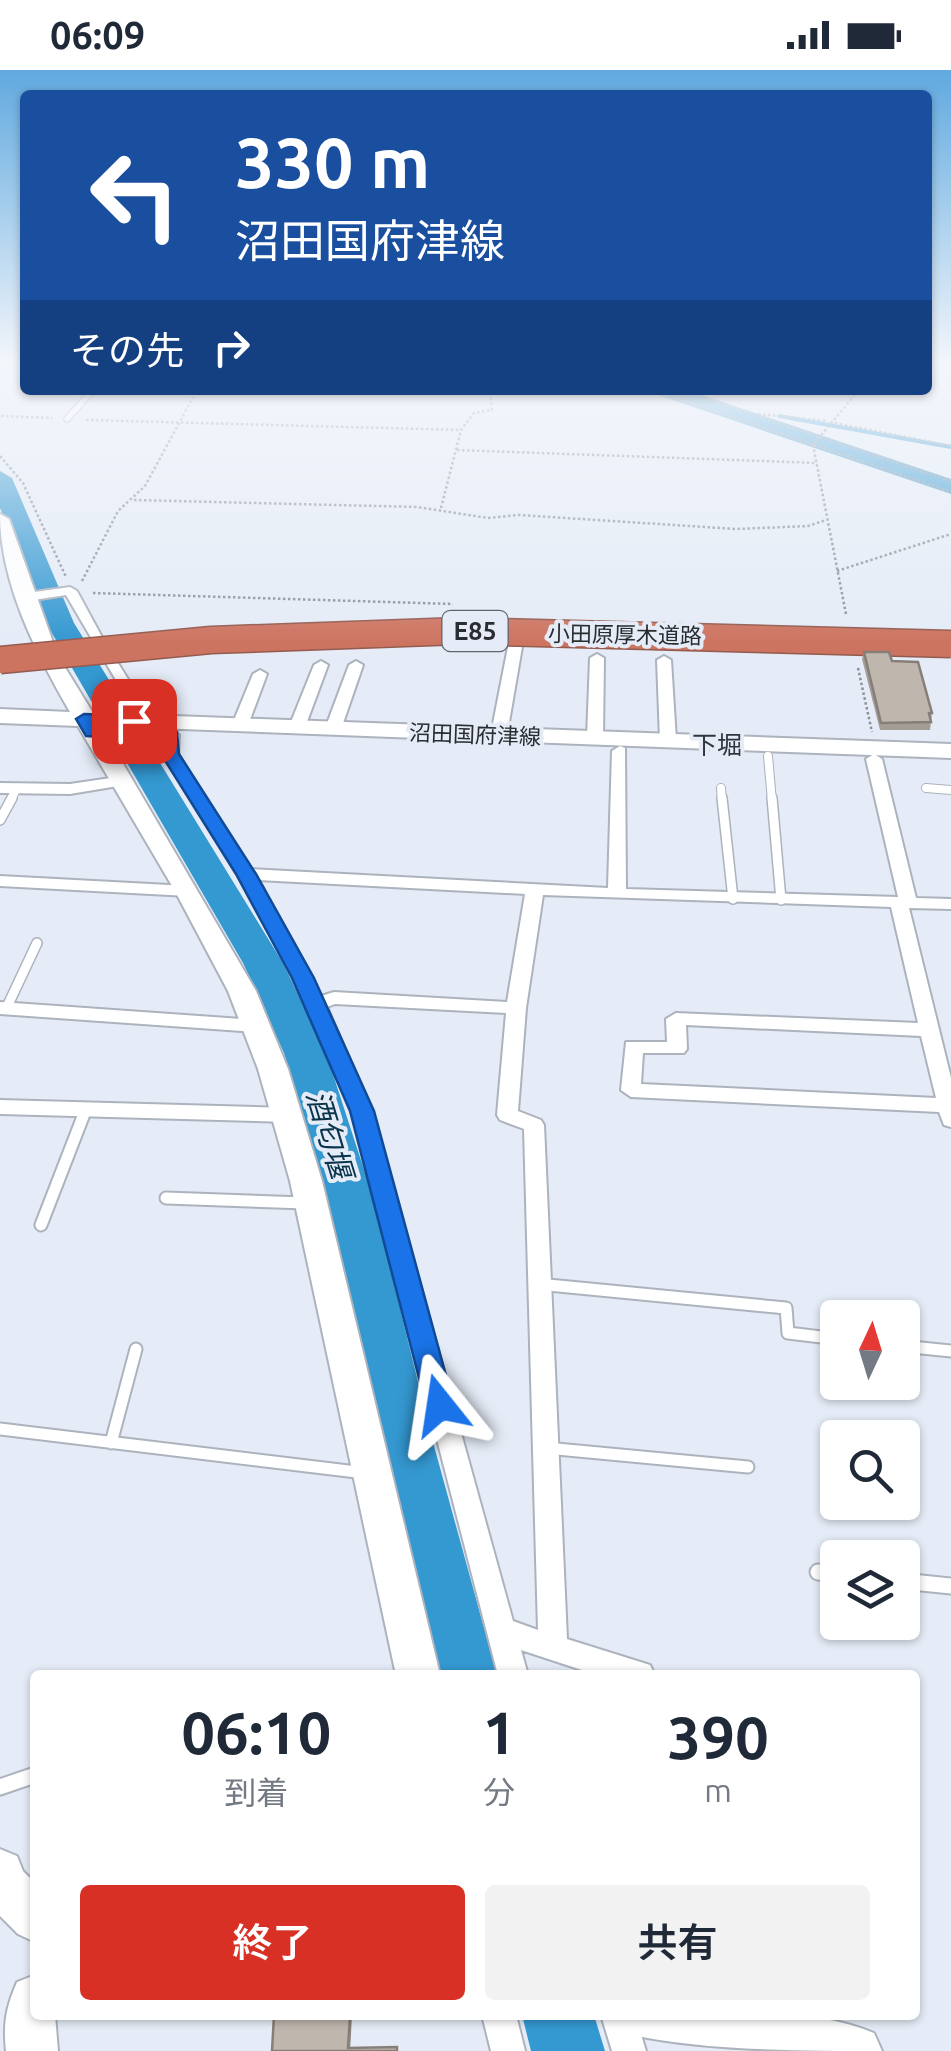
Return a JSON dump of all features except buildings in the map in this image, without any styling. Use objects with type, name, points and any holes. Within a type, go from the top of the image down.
[{"type":"highway","name":"小田原厚木道路","points":[[0,660],[211,640],[422,632],[951,641]]},
{"type":"highway","name":"小田原厚木道路","points":[[0,669],[211,649],[440,641],[951,654]]},
{"type":"main road","points":[[0,519],[48,656],[94,726],[188,891],[256,1026],[288,1115],[312,1204],[417,1670]]},
{"type":"main road","name":"沼田国府津線","points":[[0,716],[171,735],[768,756],[951,751]]},
{"type":"main road","name":"沼田国府津線","points":[[0,730],[141,721],[668,740],[874,753],[951,762]]},
{"type":"main road","points":[[0,1873],[5,1886],[30,1912]]},
{"type":"main road","points":[[30,2013],[32,2051]]},
{"type":"main road","points":[[700,2021],[856,2051]]},
{"type":"street","points":[[26,597],[72,592],[141,721]]},
{"type":"street","points":[[99,644],[338,626],[586,623],[951,641]]},
{"type":"street","points":[[499,734],[514,648]]},
{"type":"street","points":[[595,738],[597,658]]},
{"type":"street","points":[[664,660],[668,740]]},
{"type":"street","points":[[333,729],[356,665]]},
{"type":"street","points":[[297,727],[321,666]]},
{"type":"street","points":[[240,725],[260,674]]},
{"type":"street","points":[[171,735],[170,754],[246,874],[316,1004],[362,1111],[512,1670]]},
{"type":"street","points":[[618,894],[620,751]]},
{"type":"street","points":[[874,753],[950,1111],[630,1090],[633,1046],[676,1049],[676,1019],[930,1030]]},
{"type":"street","points":[[8,788],[70,789],[124,781]]},
{"type":"street","points":[[246,874],[734,899],[951,904]]},
{"type":"street","points":[[0,881],[188,891]]},
{"type":"street","points":[[535,889],[516,1008],[507,1116],[534,1125],[553,1648]]},
{"type":"street","points":[[316,1004],[334,998],[516,1008]]},
{"type":"street","points":[[3,1008],[256,1026]]},
{"type":"street","points":[[0,1107],[288,1115]]},
{"type":"street","points":[[500,1630],[624,1670]]},
{"type":"street","points":[[499,2020],[508,2051]]},
{"type":"street","points":[[619,2020],[628,2051]]},
{"type":"lane","points":[[768,756],[781,900]]},
{"type":"lane","points":[[0,820],[8,788]]},
{"type":"lane","points":[[721,788],[734,899]]},
{"type":"lane","points":[[926,788],[951,790]]},
{"type":"lane","points":[[3,1008],[37,943]]},
{"type":"lane","points":[[42,1224],[86,1109]]},
{"type":"lane","points":[[166,1198],[312,1204]]},
{"type":"lane","points":[[537,1284],[786,1308],[788,1333],[820,1336]]},
{"type":"lane","points":[[111,1442],[136,1348]]},
{"type":"lane","points":[[920,1348],[951,1351]]},
{"type":"lane","points":[[0,1430],[371,1473]]},
{"type":"lane","points":[[544,1448],[748,1467]]},
{"type":"lane","points":[[920,1583],[951,1586]]},
{"type":"lane","points":[[0,1787],[30,1777]]},
{"type":"path","points":[[1,457],[23,483],[72,592]]},
{"type":"path","points":[[72,592],[104,544],[118,510],[134,500],[161,457]]},
{"type":"path","points":[[441,510],[455,457]]},
{"type":"path","points":[[663,457],[817,463]]},
{"type":"path","points":[[816,457],[874,753]]},
{"type":"path","points":[[850,457],[951,492]]},
{"type":"path","points":[[883,457],[951,481]]},
{"type":"path","points":[[134,500],[441,510],[488,518],[519,515],[736,529],[808,526],[826,520]]},
{"type":"path","points":[[837,571],[951,534]]},
{"type":"waterway","points":[[864,457],[951,487]]},
{"type":"waterway","name":"酒匂堰","points":[[0,478],[60,623],[263,963],[305,1053],[349,1194],[404,1435],[465,1670]]},
{"type":"waterway","name":"酒匂堰","points":[[559,2020],[568,2051]]},
{"type":"district","name":"下堀","points":[[717,745]]},
{"type":"route","points":[[134,721],[84,719],[92,732],[171,735],[170,754],[246,874],[326,1026],[362,1111],[440,1405]]}]
